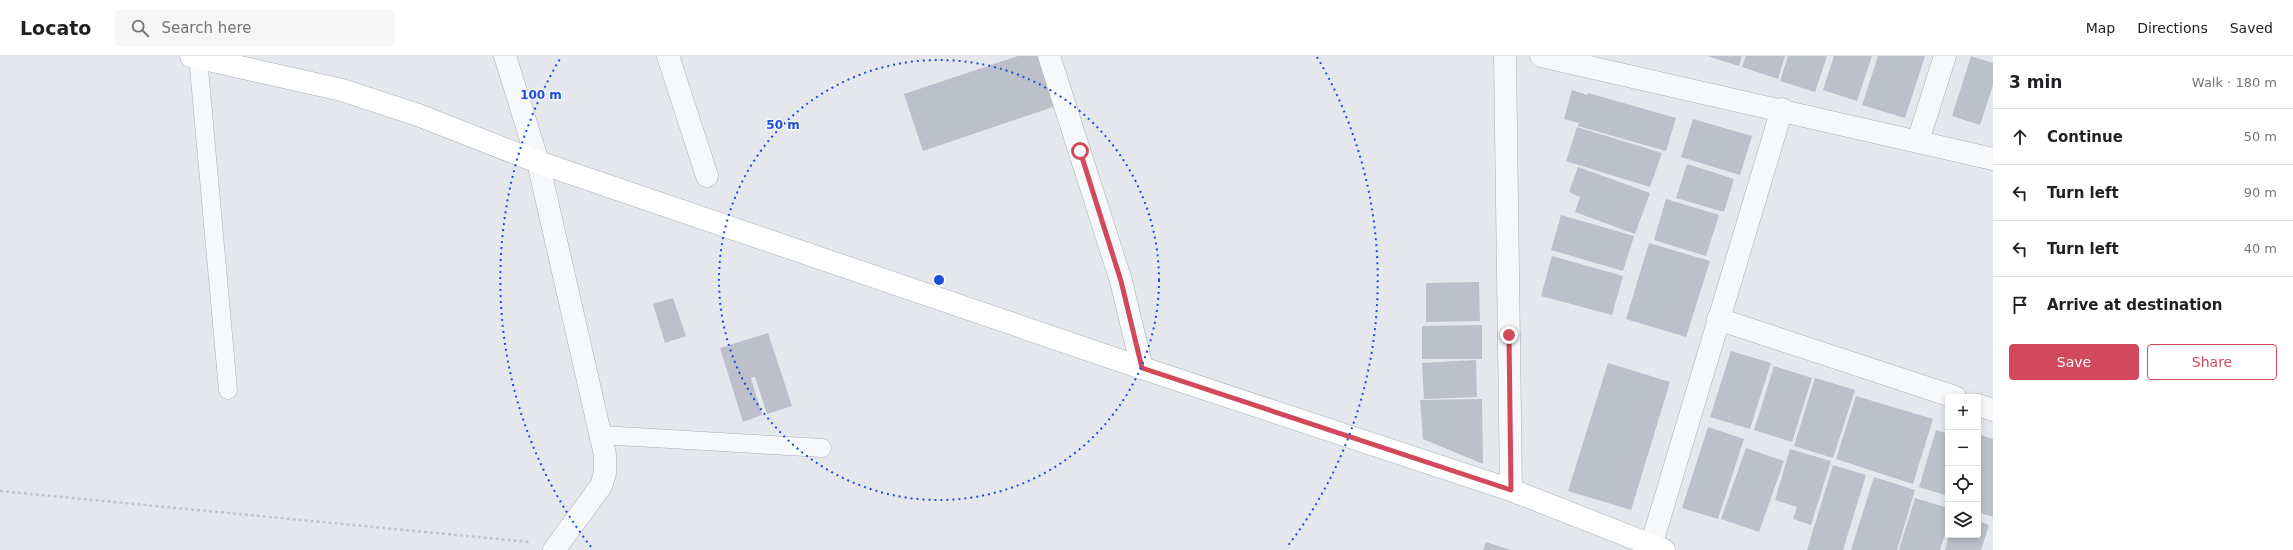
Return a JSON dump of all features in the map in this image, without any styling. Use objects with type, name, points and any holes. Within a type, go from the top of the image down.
[{"type":"street","points":[[505,56],[538,162],[601,434],[606,466],[604,479],[556,547]]},
{"type":"street","points":[[668,56],[707,176]]},
{"type":"street","points":[[1049,56],[1121,281],[1142,368]]},
{"type":"street","points":[[1505,56],[1511,490]]},
{"type":"street","points":[[1541,56],[1782,109],[1993,158]]},
{"type":"street","points":[[1918,141],[1946,56]]},
{"type":"street","points":[[194,57],[342,90],[426,118],[538,162],[1142,368],[1511,490],[1658,548],[1718,319],[1782,109]]},
{"type":"street","points":[[1718,319],[1946,394]]},
{"type":"street","points":[[1981,406],[1993,410]]},
{"type":"lane","points":[[194,57],[228,390]]},
{"type":"lane","points":[[601,434],[822,448]]},
{"type":"path","points":[[0,491],[556,547]]},
{"type":"building","points":[[1018,56],[1039,56],[1056,106],[923,151],[904,94]]},
{"type":"building","points":[[1707,56],[1742,56],[1739,66]]},
{"type":"building","points":[[1746,56],[1785,56],[1778,79],[1742,67]]},
{"type":"building","points":[[1788,56],[1827,56],[1815,92],[1780,81]]},
{"type":"building","points":[[1834,56],[1872,56],[1857,101],[1823,90]]},
{"type":"building","points":[[1878,56],[1925,56],[1905,118],[1862,105]]},
{"type":"building","points":[[1971,56],[1993,63],[1993,85],[1980,125],[1952,116]]},
{"type":"building","points":[[1572,90],[1587,95],[1588,93],[1676,118],[1666,151],[1578,126],[1579,123],[1564,119]]},
{"type":"building","points":[[1693,119],[1752,136],[1740,175],[1681,157]]},
{"type":"building","points":[[1577,127],[1662,153],[1650,187],[1566,161]]},
{"type":"building","points":[[1687,164],[1734,179],[1724,212],[1676,198]]},
{"type":"building","points":[[1578,167],[1650,193],[1635,234],[1575,212],[1580,197],[1569,192]]},
{"type":"building","points":[[1666,199],[1719,215],[1706,256],[1654,240]]},
{"type":"building","points":[[1561,215],[1634,236],[1623,271],[1551,250]]},
{"type":"building","points":[[1649,243],[1710,261],[1686,337],[1626,319]]},
{"type":"building","points":[[1552,256],[1623,276],[1612,315],[1541,296]]},
{"type":"building","points":[[1479,282],[1480,321],[1426,322],[1426,283]]},
{"type":"building","points":[[673,298],[686,336],[665,343],[653,304]]},
{"type":"building","points":[[1482,325],[1482,359],[1422,359],[1422,326]]},
{"type":"building","points":[[768,333],[792,406],[767,414],[755,377],[751,378],[762,415],[743,422],[720,348]]},
{"type":"building","points":[[1731,351],[1771,363],[1750,429],[1710,417]]},
{"type":"building","points":[[1476,360],[1477,397],[1424,399],[1422,363]]},
{"type":"building","points":[[1608,363],[1670,382],[1631,510],[1568,491]]},
{"type":"building","points":[[1774,366],[1812,378],[1792,442],[1754,430]]},
{"type":"building","points":[[1815,378],[1855,390],[1833,458],[1794,446]]},
{"type":"building","points":[[1856,396],[1933,419],[1913,484],[1836,459]]},
{"type":"building","points":[[1482,399],[1483,464],[1423,439],[1420,400]]},
{"type":"building","points":[[1708,427],[1744,439],[1718,519],[1682,508]]},
{"type":"building","points":[[1936,430],[1945,433],[1945,495],[1919,487]]},
{"type":"building","points":[[1981,435],[1993,439],[1993,517],[1981,513]]},
{"type":"building","points":[[1746,448],[1784,461],[1759,532],[1721,519]]},
{"type":"building","points":[[1790,449],[1831,461],[1811,525],[1793,519],[1797,507],[1775,500]]},
{"type":"building","points":[[1833,465],[1866,475],[1843,550],[1807,550]]},
{"type":"building","points":[[1874,477],[1915,490],[1897,550],[1851,550]]},
{"type":"building","points":[[1915,498],[1945,507],[1945,534],[1940,550],[1899,550]]},
{"type":"building","points":[[1981,522],[1989,525],[1981,550],[1945,550],[1948,538],[1981,538]]},
{"type":"building","points":[[1486,542],[1511,550],[1483,550]]},
{"type":"route","points":[[1080,151],[1121,281],[1142,368],[1511,490],[1509,335]]}]
